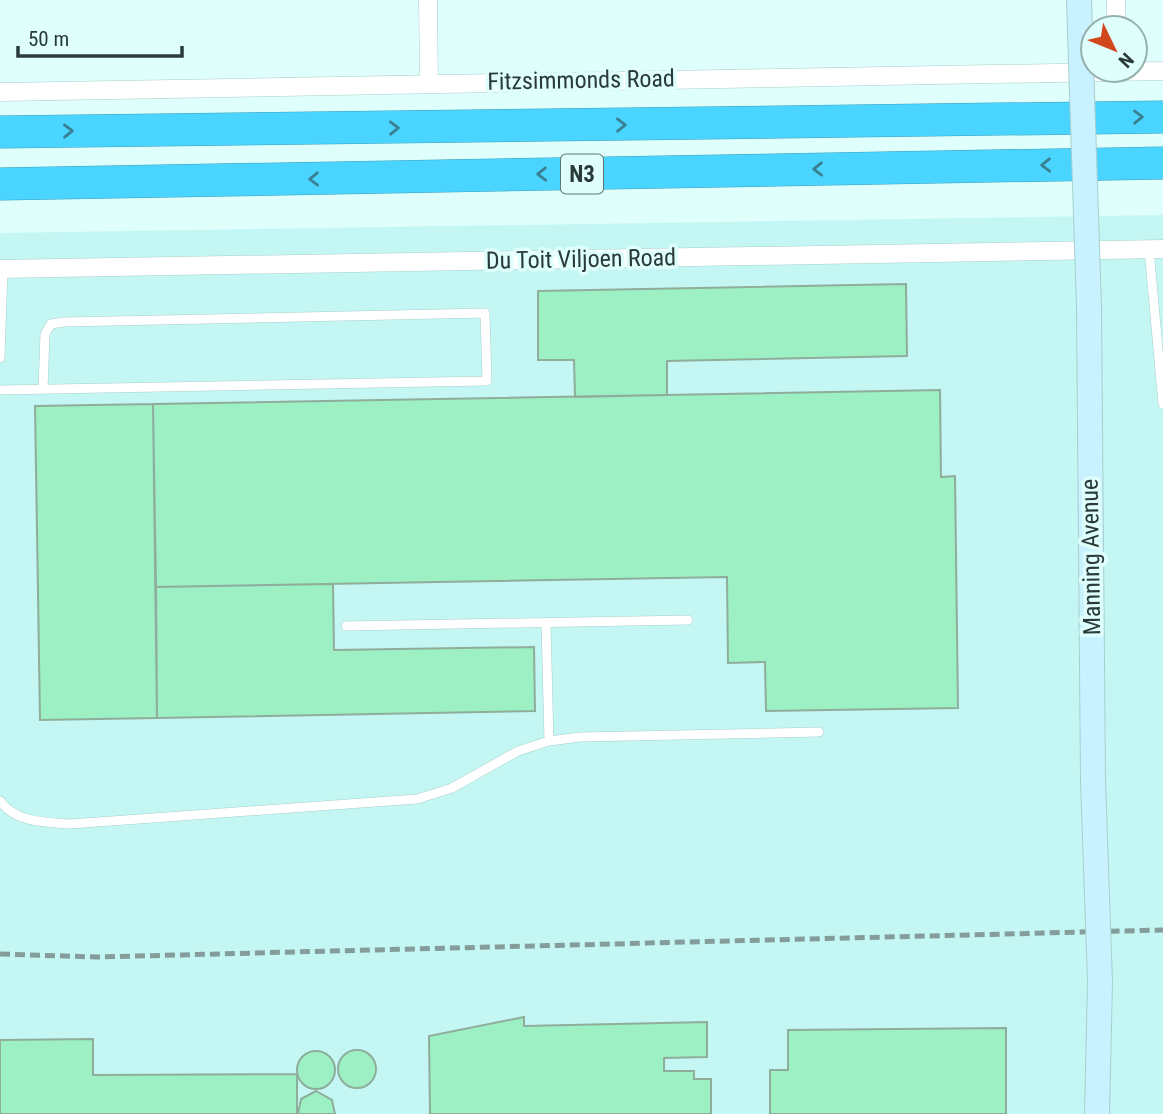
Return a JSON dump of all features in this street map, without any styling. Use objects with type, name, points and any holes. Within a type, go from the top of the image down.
[{"type":"highway","name":"N3","points":[[0,132],[1163,117]]},
{"type":"highway","name":"N3","points":[[0,184],[1163,163]]},
{"type":"street","points":[[428,0],[429,83]]},
{"type":"street","name":"Manning Avenue","points":[[1079,0],[1088,307],[1093,781],[1100,982],[1097,1114]]},
{"type":"street","name":"Fitzsimmonds Road","points":[[0,92],[1079,72]]},
{"type":"street","name":"Du Toit Viljoen Road","points":[[2,269],[1156,249]]},
{"type":"lane","points":[[1156,249],[1163,404]]},
{"type":"lane","points":[[0,358],[2,269]]},
{"type":"lane","points":[[0,390],[487,380],[485,313],[51,324],[45,334],[43,389]]},
{"type":"lane","points":[[346,626],[688,620]]},
{"type":"lane","points":[[546,623],[549,741]]},
{"type":"lane","points":[[0,801],[4,813],[32,820],[70,824],[390,803],[452,788],[519,751],[549,741],[580,737],[819,732]]},
{"type":"shaded area","points":[[1163,215],[1163,1114],[0,1114],[0,233]]},
{"type":"building","points":[[906,284],[907,356],[667,361],[667,395],[575,397],[574,360],[538,360],[538,291]]},
{"type":"building","points":[[940,390],[941,477],[955,476],[958,708],[766,711],[765,662],[728,663],[727,577],[156,587],[153,404]]},
{"type":"building","points":[[153,404],[157,718],[40,720],[35,406]]},
{"type":"building","points":[[333,584],[334,650],[534,647],[535,711],[157,718],[156,587]]},
{"type":"building","points":[[524,1017],[524,1026],[707,1022],[707,1057],[664,1058],[664,1071],[694,1071],[694,1079],[711,1079],[711,1114],[430,1114],[429,1036]]},
{"type":"building","points":[[1006,1028],[1006,1114],[770,1114],[770,1070],[788,1070],[788,1030]]},
{"type":"building","points":[[93,1039],[93,1075],[297,1074],[297,1114],[0,1114],[0,1040]]},
{"type":"building","points":[[357,1050],[370,1056],[376,1069],[370,1082],[357,1088],[344,1082],[338,1069],[344,1056]]},
{"type":"building","points":[[316,1051],[329,1057],[335,1070],[329,1083],[316,1089],[303,1083],[297,1070],[303,1057]]},
{"type":"building","points":[[316,1091],[332,1100],[335,1114],[298,1114],[301,1099]]},
{"type":"railway","points":[[0,954],[97,957],[1163,930]]}]
